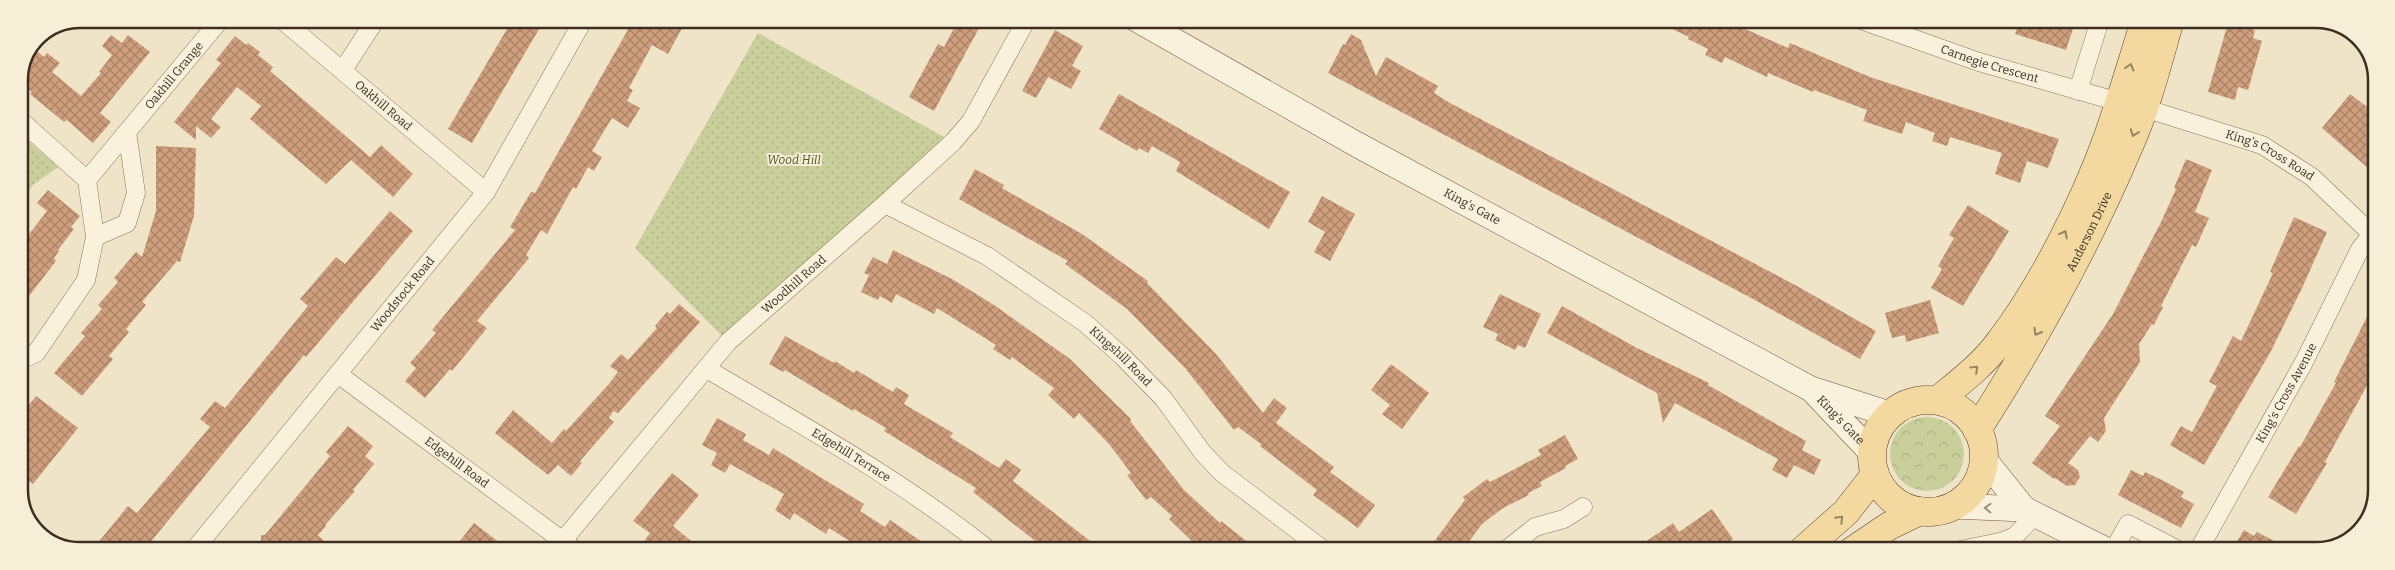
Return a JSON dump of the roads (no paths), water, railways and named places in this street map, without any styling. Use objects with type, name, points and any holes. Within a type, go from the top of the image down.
[{"type":"main road","name":"Anderson Drive","points":[[1977,430],[2013,374],[2062,290],[2130,145],[2132,105],[2144,28]]},
{"type":"main road","name":"Anderson Drive","points":[[1938,400],[1972,371],[2001,341],[2040,279],[2076,212],[2106,141],[2132,105],[2166,28]]},
{"type":"main road","points":[[1812,542],[1846,512],[1873,464],[1880,425],[1889,414],[1906,404],[1926,399],[1938,400],[1954,406],[1967,416],[1977,430],[1983,445],[1984,459],[1982,469],[1974,487],[1952,506],[1942,510],[1920,511],[1898,503],[1888,496],[1873,464]]},
{"type":"main road","points":[[1865,542],[1889,526],[1920,511]]},
{"type":"street","name":"Oakhill Grange","points":[[86,180],[214,28]]},
{"type":"street","name":"Oakhill Road","points":[[292,28],[486,192]]},
{"type":"street","points":[[343,70],[370,28]]},
{"type":"street","name":"Woodstock Road","points":[[201,542],[486,192],[579,28]]},
{"type":"street","name":"Woodhill Road","points":[[568,542],[728,342],[953,142],[971,121],[1021,28]]},
{"type":"street","name":"King's Gate","points":[[1156,28],[1381,158],[1811,389],[1889,414]]},
{"type":"street","name":"Carnegie Crescent","points":[[1883,28],[1979,62],[2132,105]]},
{"type":"street","points":[[2078,91],[2098,28]]},
{"type":"street","name":"King's Cross Road","points":[[2132,105],[2262,145],[2312,177],[2367,230]]},
{"type":"street","points":[[28,127],[86,180],[95,237],[86,280],[36,352],[28,356]]},
{"type":"street","points":[[95,237],[127,223],[136,193],[127,132]]},
{"type":"street","name":"Kingshill Road","points":[[885,204],[987,256],[1085,323],[1122,356],[1163,398],[1203,453],[1222,473],[1314,542]]},
{"type":"street","name":"King's Cross Avenue","points":[[2203,542],[2304,362],[2360,249],[2367,242]]},
{"type":"street","name":"Edgehill Terrace","points":[[707,368],[905,488],[945,514],[980,542]]},
{"type":"street","name":"Edgehill Road","points":[[338,374],[557,542]]},
{"type":"street","name":"King's Gate","points":[[1811,389],[1843,420],[1873,464]]},
{"type":"street","points":[[1984,459],[2030,512]]},
{"type":"street","points":[[1952,506],[2030,512],[2090,542]]},
{"type":"street","points":[[1516,542],[1535,527],[1564,520],[1583,507]]},
{"type":"street","points":[[1999,542],[2015,536],[2030,512]]},
{"type":"street","points":[[2118,542],[2128,524],[2163,542]]},
{"type":"park label","name":"Wood Hill","points":[[794,160]]}]
